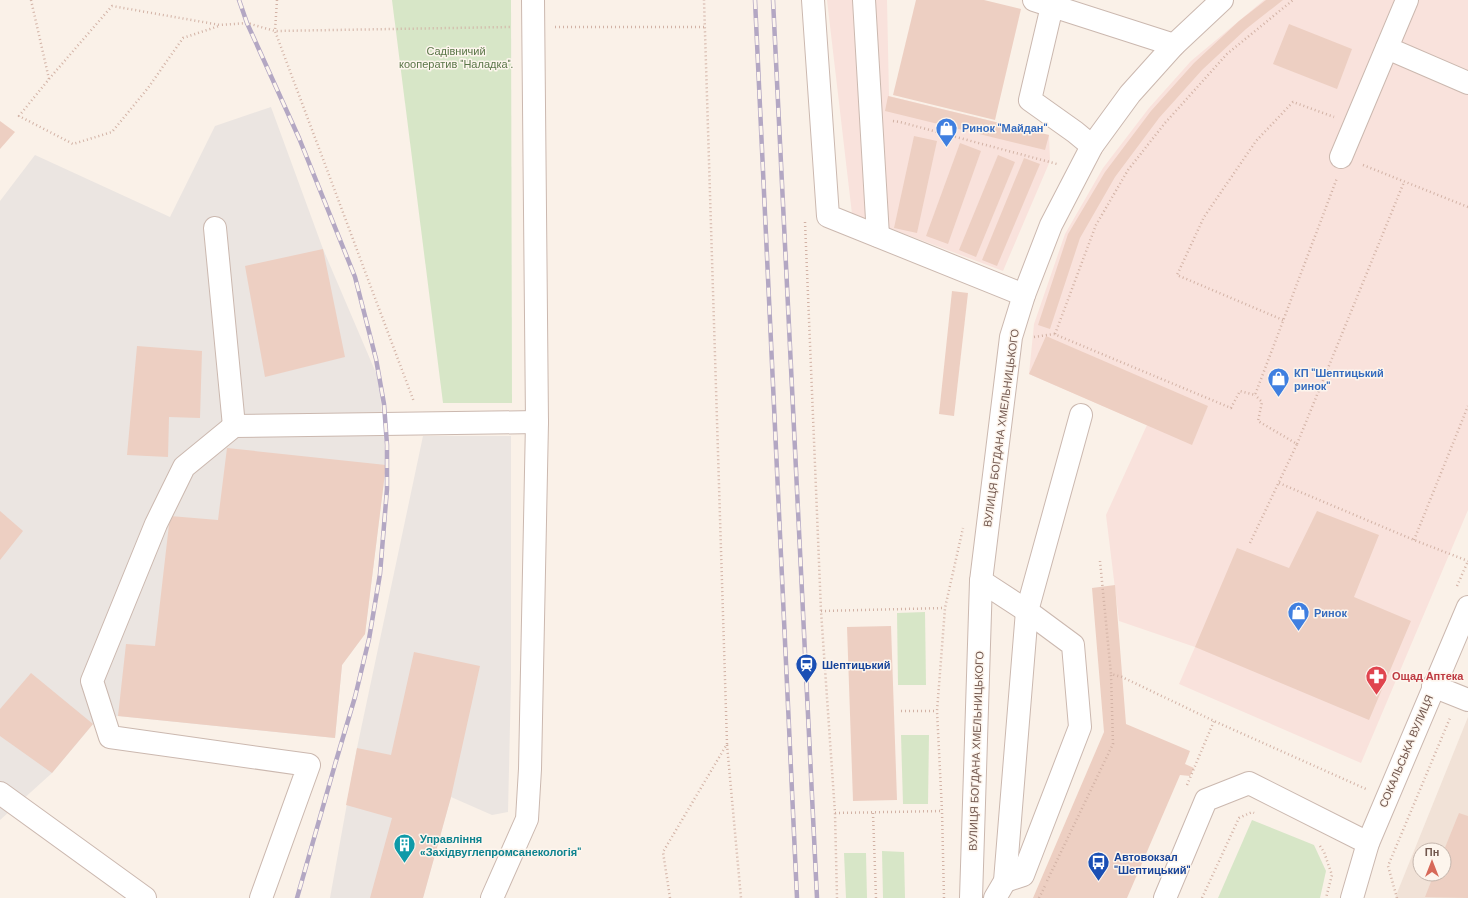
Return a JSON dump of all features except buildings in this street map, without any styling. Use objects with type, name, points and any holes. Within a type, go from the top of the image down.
[{"type":"street","points":[[492,898],[527,819],[530,769],[537,422],[533,0]]},
{"type":"street","points":[[813,0],[828,216],[1024,295]]},
{"type":"street","points":[[864,0],[878,236]]},
{"type":"street","points":[[1341,157],[1407,0]]},
{"type":"street","name":"ВУЛИЦЯ БОГДАНА ХМЕЛЬНИЦЬКОГО","points":[[972,898],[981,580],[1012,337],[1024,295],[1051,225],[1092,146],[1130,94],[1214,2]]},
{"type":"street","points":[[1092,146],[1030,100],[1043,3],[1174,45]]},
{"type":"street","points":[[1387,48],[1468,82]]},
{"type":"street","points":[[215,228],[234,426]]},
{"type":"street","points":[[1000,890],[1027,611],[1081,415]]},
{"type":"street","points":[[262,898],[309,765],[110,737],[92,680],[156,524],[184,467],[234,426],[537,422]]},
{"type":"street","points":[[981,580],[1027,611],[1073,645],[1080,727],[1023,876],[1000,890]]},
{"type":"street","name":"СОКАЛЬСЬКА ВУЛИЦЯ","points":[[1352,898],[1368,843],[1433,686],[1468,607]]},
{"type":"street","points":[[1433,686],[1464,698]]},
{"type":"street","points":[[1165,898],[1206,800],[1249,783],[1368,843]]},
{"type":"street","points":[[0,793],[145,898]]},
{"type":"path","points":[[31,0],[49,78]]},
{"type":"path","points":[[277,0],[275,31],[422,423]]},
{"type":"path","points":[[704,0],[727,744],[741,898]]},
{"type":"path","points":[[1054,334],[1096,225],[1128,170],[1165,124],[1227,54],[1292,0]]},
{"type":"path","points":[[220,25],[183,38],[148,88],[112,132],[73,144],[19,116],[49,78],[112,6],[220,25],[247,23],[275,31],[533,27],[705,27]]},
{"type":"path","points":[[1283,320],[1177,275],[1204,217],[1256,141],[1293,102],[1354,125]]},
{"type":"path","points":[[871,120],[900,122],[1059,165]]},
{"type":"path","points":[[1255,395],[1340,172],[1341,157],[1468,207]]},
{"type":"path","points":[[1250,543],[1297,444],[1404,182]]},
{"type":"path","points":[[805,214],[821,611],[835,813],[837,898]]},
{"type":"path","points":[[1030,338],[1054,334],[1231,408],[1240,391],[1255,395],[1262,402],[1258,421],[1297,444]]},
{"type":"path","points":[[1414,540],[1468,406]]},
{"type":"path","points":[[1279,483],[1414,540],[1468,560]]},
{"type":"path","points":[[1039,898],[1113,744],[1111,674],[1100,561]]},
{"type":"path","points":[[821,611],[945,608]]},
{"type":"path","points":[[1111,674],[1122,677],[1214,721],[1387,798]]},
{"type":"path","points":[[1397,898],[1388,866],[1464,698]]},
{"type":"path","points":[[901,711],[937,711]]},
{"type":"path","points":[[670,898],[663,852],[727,744]]},
{"type":"path","points":[[835,813],[942,811]]},
{"type":"path","points":[[1202,898],[1240,818],[1252,812],[1259,815]]},
{"type":"path","points":[[873,813],[876,898]]},
{"type":"path","points":[[1318,842],[1324,852],[1332,875],[1326,898]]},
{"type":"shaded area","name":"Ринок \"Майдан\"","points":[[827,0],[887,0],[889,96],[1049,135],[1050,161],[1003,271],[852,214]]},
{"type":"shaded area","name":"КП \"Шептицький ринок\"","points":[[1264,0],[1468,0],[1468,510],[1361,763],[1179,684],[1195,647],[1119,621],[1106,515],[1147,425],[1029,374],[1034,324],[1065,234],[1103,168],[1149,108],[1191,61]]},
{"type":"shaded area","points":[[271,107],[323,249],[379,380],[386,465],[365,634],[342,665],[335,738],[118,716],[93,724],[52,773],[0,820],[0,201],[35,155],[170,217],[215,126]]},
{"type":"shaded area","points":[[423,436],[511,436],[511,682],[508,812],[492,815],[451,797],[423,898],[330,898],[357,748]]},
{"type":"shaded area","points":[[1468,717],[1468,898],[1395,898],[1412,856],[1412,882],[1452,882],[1452,842],[1418,842]]},
{"type":"green space","name":"Садівничий кооператив \"Наладка\".","points":[[392,0],[511,0],[512,403],[443,403]]},
{"type":"green space","points":[[925,612],[926,685],[898,685],[897,613]]},
{"type":"green space","points":[[901,735],[929,735],[928,804],[903,804]]},
{"type":"green space","points":[[1252,820],[1314,845],[1326,871],[1320,898],[1218,898]]},
{"type":"green space","points":[[882,851],[904,852],[905,898],[883,898]]},
{"type":"green space","points":[[844,853],[866,853],[867,898],[846,898]]},
{"type":"railway","points":[[239,0],[247,23],[299,138],[355,277],[376,359],[384,404],[387,445],[387,489],[380,574],[369,639],[355,697],[297,898]]},
{"type":"railway","points":[[755,0],[797,898]]},
{"type":"railway","points":[[773,0],[817,898]]},
{"type":"place","name":"Ринок \"Майдан\"","points":[[947,148]]},
{"type":"place","name":"КП \"Шептицький ринок\"","points":[[1278,398]]},
{"type":"place","name":"Ринок","points":[[1299,632]]},
{"type":"place","name":"Шептицький","points":[[807,684]]},
{"type":"place","name":"Ощад Аптека","points":[[1376,696]]},
{"type":"place","name":"Управління «Західвуглепромсанекологія\"","points":[[405,864]]},
{"type":"place","name":"Автовокзал \"Шептицький\"","points":[[1099,882]]}]
